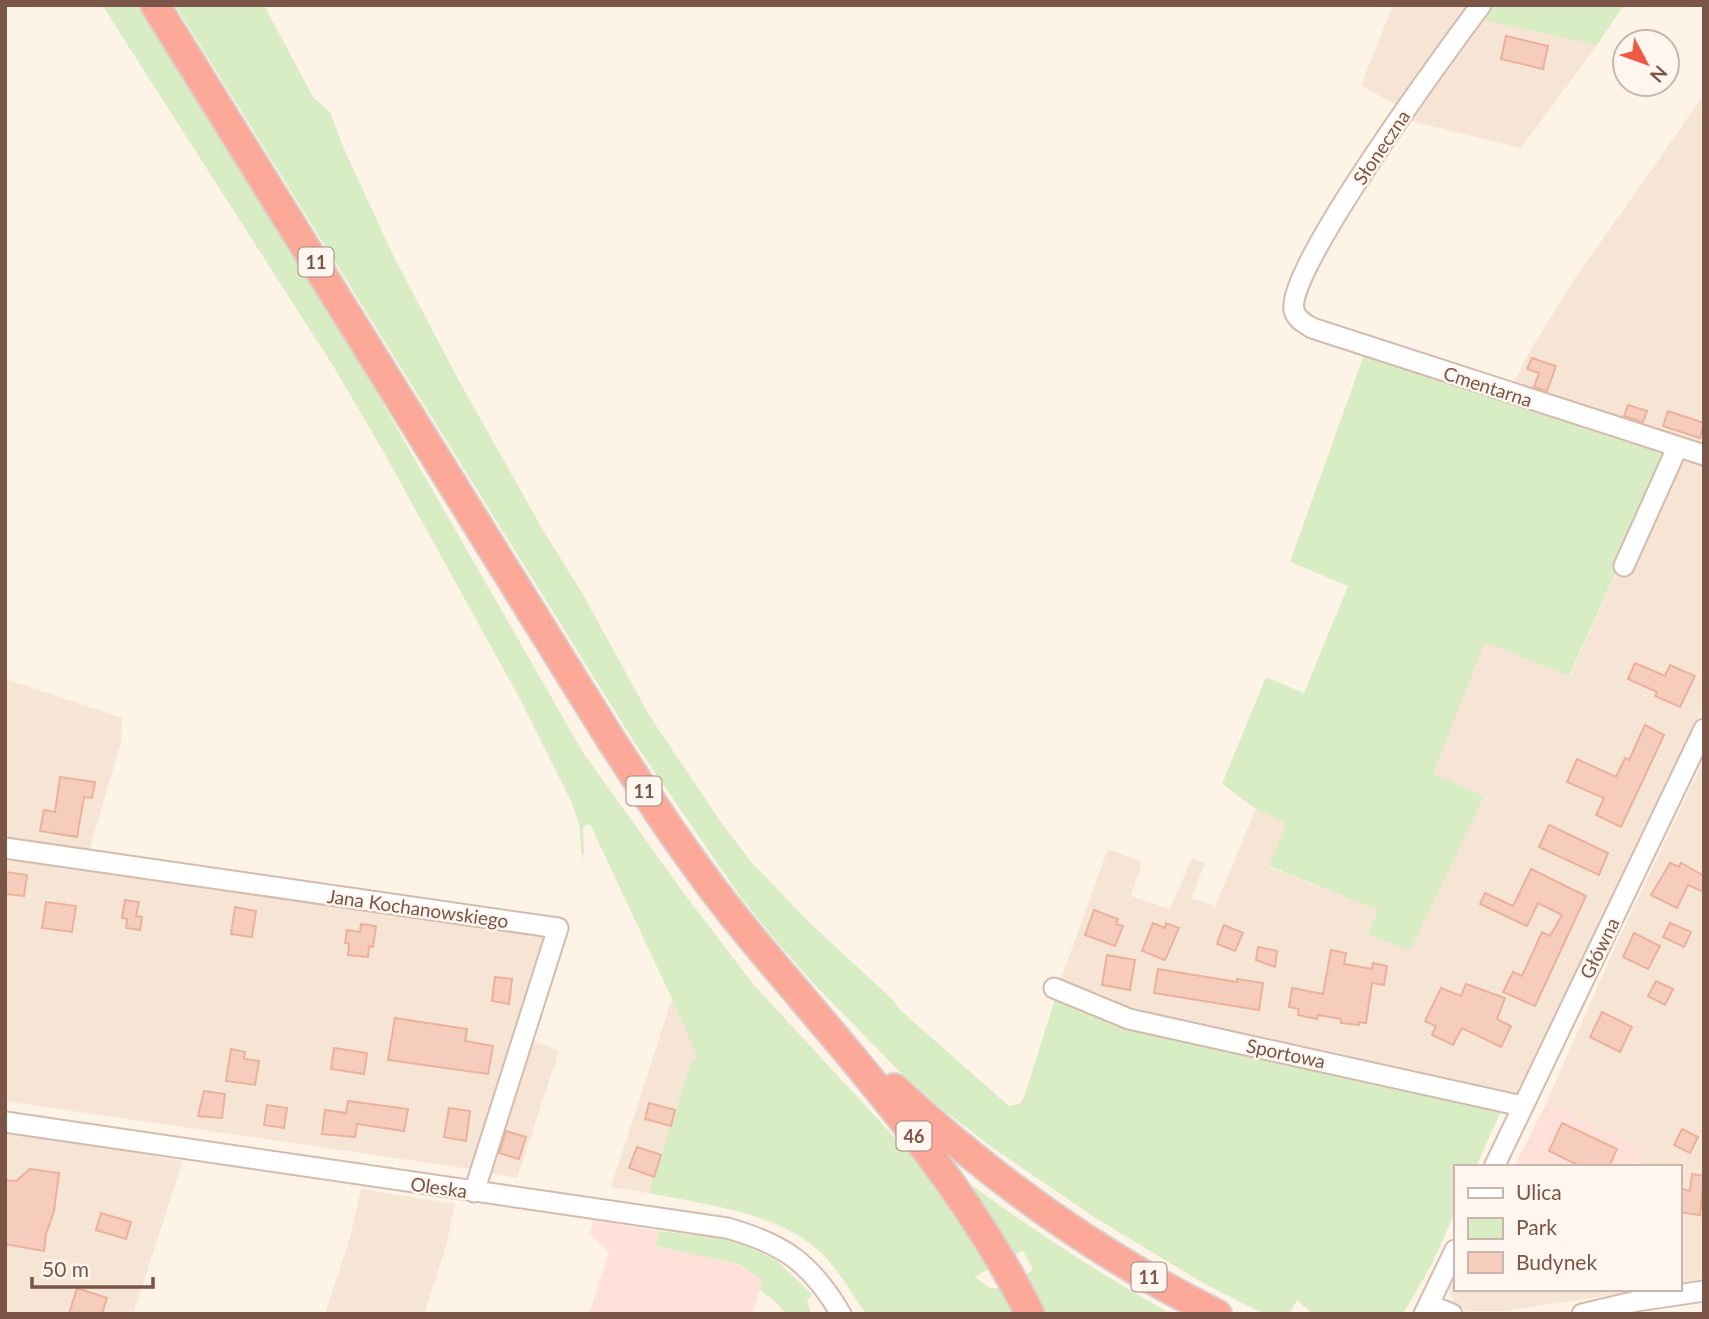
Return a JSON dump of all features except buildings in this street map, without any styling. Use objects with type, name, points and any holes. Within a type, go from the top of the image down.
[{"type":"highway","name":"11","points":[[155,5],[612,742],[709,884],[807,1003],[928,1120],[984,1166],[1084,1237],[1217,1314]]},
{"type":"highway","name":"46","points":[[807,1003],[923,1147],[975,1217],[1011,1275],[1030,1314]]},
{"type":"street","name":"Słoneczna","points":[[1294,296],[1303,271],[1364,170],[1481,5]]},
{"type":"street","name":"Cmentarna","points":[[1294,296],[1294,310],[1298,319],[1312,328],[1704,455]]},
{"type":"street","points":[[1624,566],[1677,448]]},
{"type":"street","name":"Główna","points":[[1495,1165],[1704,729]]},
{"type":"street","name":"Jana Kochanowskiego","points":[[5,848],[558,928],[474,1192]]},
{"type":"street","name":"Sportowa","points":[[1054,988],[1129,1019],[1522,1106]]},
{"type":"street","name":"Oleska","points":[[5,1122],[727,1228],[759,1237],[778,1246],[808,1269],[830,1295],[841,1314]]},
{"type":"street","points":[[1452,1314],[1427,1309],[1454,1252]]},
{"type":"street","points":[[1582,1314],[1637,1301],[1704,1291]]},
{"type":"shaded area","points":[[1393,5],[1475,5],[1400,107],[1361,85]]},
{"type":"shaded area","points":[[1479,19],[1597,45],[1521,148],[1410,121]]},
{"type":"shaded area","points":[[1704,95],[1704,705],[1517,1096],[1127,1012],[1059,984],[1108,849],[1142,862],[1131,896],[1170,909],[1192,858],[1205,863],[1191,898],[1215,906],[1256,809],[1287,823],[1269,867],[1378,910],[1484,796],[1433,774],[1485,641],[1570,676],[1670,453],[1505,400],[1531,349],[1574,280]]},
{"type":"shaded area","points":[[5,679],[122,718],[121,742],[89,851],[5,839]]},
{"type":"shaded area","points":[[1704,759],[1704,1281],[1681,1285],[1681,1165],[1638,1165],[1645,1149],[1547,1101],[1620,936]]},
{"type":"shaded area","points":[[5,855],[547,934],[471,1169],[5,1101]]},
{"type":"shaded area","points":[[672,999],[697,1057],[690,1065],[649,1193],[611,1187]]},
{"type":"shaded area","points":[[530,1039],[559,1051],[517,1178],[485,1172]]},
{"type":"shaded area","points":[[1547,1101],[1645,1149],[1638,1165],[1516,1163]]},
{"type":"shaded area","points":[[5,1130],[183,1161],[133,1314],[5,1314]]},
{"type":"shaded area","points":[[361,1189],[455,1204],[446,1246],[424,1314],[325,1314],[350,1238]]},
{"type":"shaded area","points":[[593,1220],[659,1231],[656,1246],[738,1264],[763,1279],[752,1314],[589,1314],[609,1252],[590,1234]]},
{"type":"shaded area","points":[[1454,1276],[1454,1291],[1636,1291],[1505,1311],[1468,1311],[1454,1302],[1449,1291]]},
{"type":"green space","points":[[102,5],[139,5],[320,294],[584,754],[753,984],[934,1180],[994,1266],[975,1277],[990,1288],[1001,1288],[1019,1314],[866,1314],[831,1264],[799,1236],[780,1226],[737,1211],[649,1193],[690,1065],[697,1057],[672,999],[590,824],[583,827],[582,860],[579,823],[571,801],[520,699],[383,451],[335,369]]},
{"type":"green space","points":[[175,5],[264,5],[313,97],[330,112],[344,149],[393,255],[458,379],[543,530],[585,598],[649,715],[720,821],[752,863],[812,925],[892,999],[900,1010],[1009,1106],[1020,1104],[1024,1097],[1057,993],[1501,1111],[1477,1165],[1454,1165],[1454,1215],[1432,1264],[1403,1314],[1313,1314],[1297,1300],[1289,1314],[1264,1314],[1203,1283],[1094,1217],[993,1148],[899,1071],[812,982],[742,899],[636,745]]},
{"type":"green space","points":[[1489,5],[1624,5],[1597,45],[1479,19]]},
{"type":"green space","points":[[1364,355],[1670,453],[1569,676],[1485,642],[1433,774],[1484,796],[1410,951],[1368,934],[1378,910],[1269,866],[1286,823],[1256,809],[1222,784],[1266,677],[1304,693],[1348,586],[1290,562]]},
{"type":"green space","points":[[958,1175],[1062,1248],[1171,1314],[1041,1314],[1023,1277],[1033,1269],[1023,1251],[1012,1256]]},
{"type":"green space","points":[[659,1231],[735,1240],[776,1260],[813,1295],[807,1300],[811,1314],[786,1314],[760,1290],[762,1279],[738,1264],[656,1246]]}]
